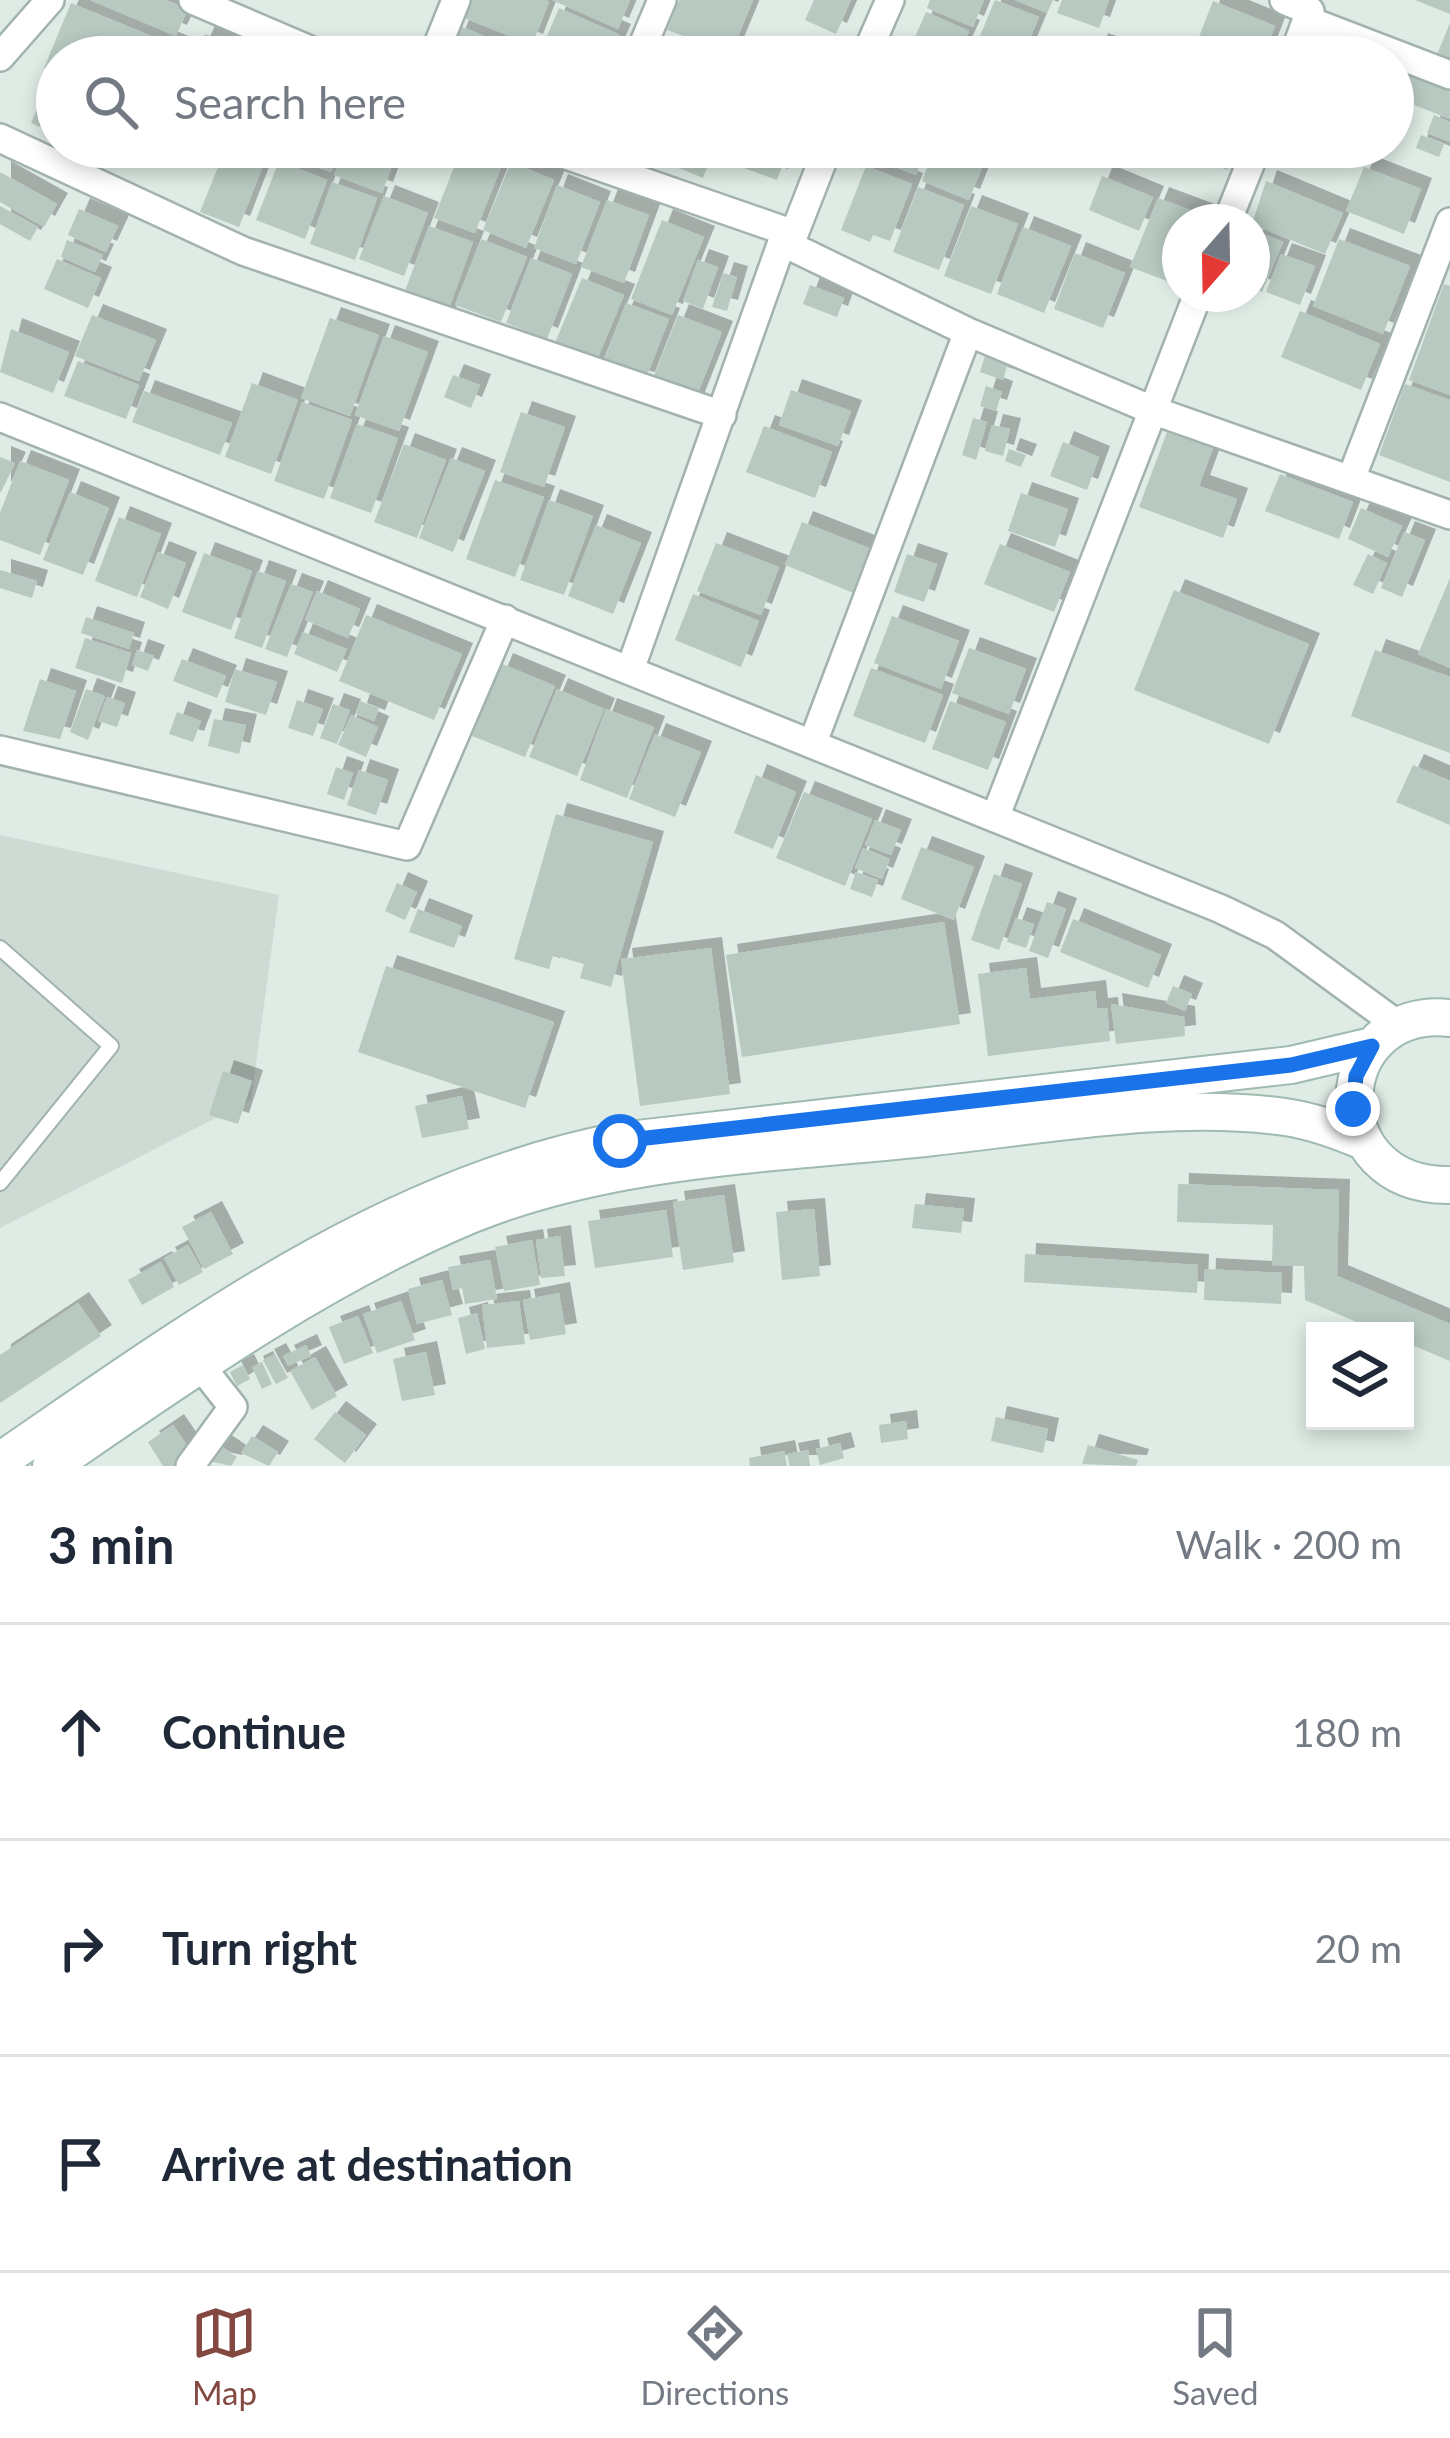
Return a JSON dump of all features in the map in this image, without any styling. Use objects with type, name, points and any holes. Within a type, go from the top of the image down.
[{"type":"main road","points":[[0,1461],[181,1336],[274,1282],[412,1208],[523,1163],[620,1141],[1291,1065],[1385,1036],[1430,1016],[1450,1018]]},
{"type":"main road","points":[[1385,1036],[1356,1076],[1353,1109],[1363,1141],[1384,1167],[1432,1183],[1450,1207]]},
{"type":"main road","points":[[51,1466],[199,1364],[425,1234],[526,1195],[630,1170],[1089,1120],[1228,1113],[1322,1124],[1363,1141]]},
{"type":"street","points":[[0,57],[50,0]]},
{"type":"street","points":[[193,0],[227,7],[284,36]]},
{"type":"street","points":[[441,36],[456,0]]},
{"type":"street","points":[[647,36],[662,0]]},
{"type":"street","points":[[874,36],[890,0]]},
{"type":"street","points":[[1284,0],[1310,11],[1301,36]]},
{"type":"street","points":[[1307,20],[1349,36]]},
{"type":"street","points":[[1414,61],[1450,75]]},
{"type":"street","points":[[0,138],[36,155]]},
{"type":"street","points":[[65,168],[244,251],[722,415]]},
{"type":"street","points":[[623,168],[788,238],[968,332],[1152,410],[1450,515]]},
{"type":"street","points":[[631,668],[788,238],[819,168]]},
{"type":"street","points":[[1234,204],[1249,168]]},
{"type":"street","points":[[1351,479],[1450,222]]},
{"type":"street","points":[[996,815],[1191,312]]},
{"type":"street","points":[[813,742],[968,332]]},
{"type":"street","points":[[0,417],[996,815],[1275,935],[1385,1036]]},
{"type":"street","points":[[0,750],[406,846],[506,619]]},
{"type":"street","points":[[190,1466],[233,1407],[199,1364]]},
{"type":"lane","points":[[0,948],[111,1046],[0,1183]]},
{"type":"shaded area","points":[[0,835],[279,895],[251,1100],[0,1228]]},
{"type":"building","points":[[90,0],[166,0],[188,9],[176,36]]},
{"type":"building","points":[[457,0],[549,2],[536,36],[510,36],[452,13]]},
{"type":"building","points":[[552,0],[630,0],[618,29]]},
{"type":"building","points":[[679,0],[753,0],[738,36],[684,36],[667,30]]},
{"type":"building","points":[[814,0],[851,0],[836,34],[805,20]]},
{"type":"building","points":[[930,0],[984,0],[973,27],[927,8]]},
{"type":"building","points":[[995,0],[1039,17],[1031,36],[980,36]]},
{"type":"building","points":[[1015,0],[1053,0],[1047,13]]},
{"type":"building","points":[[1062,0],[1109,0],[1099,28],[1057,13]]},
{"type":"building","points":[[1415,0],[1450,0],[1450,14]]},
{"type":"building","points":[[1213,1],[1275,26],[1271,36],[1199,36]]},
{"type":"building","points":[[71,3],[151,36],[57,36]]},
{"type":"building","points":[[559,8],[620,35],[620,36],[547,36]]},
{"type":"building","points":[[926,12],[969,31],[967,36],[916,36]]},
{"type":"building","points":[[1450,23],[1450,63],[1436,57]]},
{"type":"building","points":[[460,26],[484,36],[456,36]]},
{"type":"building","points":[[1414,69],[1450,83],[1450,119],[1414,105]]},
{"type":"building","points":[[1434,115],[1450,122],[1450,142],[1427,133]]},
{"type":"building","points":[[1421,135],[1444,144],[1439,157],[1416,148]]},
{"type":"building","points":[[218,168],[262,168],[239,227],[200,212]]},
{"type":"building","points":[[276,168],[297,168],[327,180],[305,239],[256,220]]},
{"type":"building","points":[[337,168],[391,168],[382,193],[334,175]]},
{"type":"building","points":[[454,168],[501,168],[475,233],[434,218]]},
{"type":"building","points":[[509,168],[525,168],[554,180],[526,248],[483,230]]},
{"type":"building","points":[[679,168],[707,168],[703,178]]},
{"type":"building","points":[[743,168],[781,168],[777,180]]},
{"type":"building","points":[[865,168],[912,184],[890,241],[873,235],[870,242],[841,230]]},
{"type":"building","points":[[927,168],[982,168],[969,200],[922,181]]},
{"type":"building","points":[[1364,168],[1421,189],[1404,234],[1346,211]]},
{"type":"building","points":[[0,172],[57,204],[44,227],[0,202]]},
{"type":"building","points":[[1102,176],[1153,197],[1139,231],[1089,210]]},
{"type":"building","points":[[1266,181],[1343,213],[1325,254],[1270,231],[1270,204],[1259,204]]},
{"type":"building","points":[[332,182],[377,198],[355,260],[310,244]]},
{"type":"building","points":[[557,185],[600,202],[576,264],[534,248]]},
{"type":"building","points":[[918,187],[964,205],[939,270],[893,252]]},
{"type":"building","points":[[384,196],[428,213],[404,276],[359,259]]},
{"type":"building","points":[[1158,198],[1174,204],[1162,204],[1162,279],[1130,267]]},
{"type":"building","points":[[607,200],[649,215],[624,283],[581,267]]},
{"type":"building","points":[[0,206],[38,227],[30,241],[0,224]]},
{"type":"building","points":[[971,206],[1018,224],[991,294],[944,276]]},
{"type":"building","points":[[79,209],[118,226],[106,252],[68,235]]},
{"type":"building","points":[[662,220],[704,237],[672,315],[631,299]]},
{"type":"building","points":[[429,226],[473,242],[445,319],[401,302]]},
{"type":"building","points":[[1023,227],[1071,246],[1044,313],[997,294]]},
{"type":"building","points":[[1270,237],[1283,242],[1270,273]]},
{"type":"building","points":[[481,239],[527,257],[501,322],[455,305]]},
{"type":"building","points":[[1339,239],[1410,266],[1383,334],[1313,306]]},
{"type":"building","points":[[67,240],[103,255],[95,272],[61,257]]},
{"type":"building","points":[[1075,253],[1125,273],[1103,328],[1054,309]]},
{"type":"building","points":[[1281,254],[1315,266],[1300,305],[1270,294]]},
{"type":"building","points":[[531,258],[572,274],[547,339],[506,323]]},
{"type":"building","points":[[57,259],[101,278],[88,308],[44,289]]},
{"type":"building","points":[[698,260],[718,267],[703,309],[683,301]]},
{"type":"building","points":[[723,273],[737,277],[727,311],[712,307]]},
{"type":"building","points":[[582,278],[624,295],[592,372],[550,355]]},
{"type":"building","points":[[1444,284],[1450,286],[1450,395],[1409,380]]},
{"type":"building","points":[[810,285],[844,298],[837,317],[803,304]]},
{"type":"building","points":[[626,303],[669,319],[644,383],[599,373]]},
{"type":"building","points":[[1300,311],[1380,344],[1361,390],[1281,357]]},
{"type":"building","points":[[92,315],[156,340],[139,381],[75,356]]},
{"type":"building","points":[[678,315],[722,332],[691,410],[647,393]]},
{"type":"building","points":[[330,318],[379,335],[350,416],[301,398]]},
{"type":"building","points":[[11,329],[69,352],[53,393],[0,372]]},
{"type":"building","points":[[384,336],[428,352],[399,431],[355,415]]},
{"type":"building","points":[[985,356],[1008,363],[1003,380],[980,372]]},
{"type":"building","points":[[78,361],[139,385],[126,419],[64,396]]},
{"type":"building","points":[[453,375],[480,385],[471,408],[444,397]]},
{"type":"building","points":[[252,383],[298,400],[271,474],[225,457]]},
{"type":"building","points":[[1405,384],[1450,400],[1450,482],[1379,455]]},
{"type":"building","points":[[986,386],[1002,392],[996,411],[980,406]]},
{"type":"building","points":[[791,390],[851,411],[838,446],[779,425]]},
{"type":"building","points":[[144,391],[232,423],[220,455],[132,422]]},
{"type":"building","points":[[302,402],[352,420],[324,499],[274,481]]},
{"type":"building","points":[[521,412],[565,427],[544,487],[500,472]]},
{"type":"building","points":[[973,418],[987,422],[976,460],[962,455]]},
{"type":"building","points":[[357,424],[398,438],[371,513],[330,498]]},
{"type":"building","points":[[992,425],[1010,429],[1003,456],[985,451]]},
{"type":"building","points":[[764,426],[832,452],[815,498],[746,472]]},
{"type":"building","points":[[1167,432],[1213,448],[1199,486],[1237,499],[1223,538],[1139,507]]},
{"type":"building","points":[[1063,442],[1099,457],[1087,490],[1050,476]]},
{"type":"building","points":[[404,444],[446,460],[417,538],[374,522]]},
{"type":"building","points":[[1009,449],[1026,455],[1021,467],[1005,461]]},
{"type":"building","points":[[0,457],[15,463],[1,492],[0,492]]},
{"type":"building","points":[[451,458],[485,471],[453,552],[419,538]]},
{"type":"building","points":[[20,461],[69,480],[40,555],[0,540],[0,513]]},
{"type":"building","points":[[1280,474],[1353,502],[1339,539],[1265,511]]},
{"type":"building","points":[[495,480],[544,497],[515,577],[466,559]]},
{"type":"building","points":[[70,492],[109,508],[83,575],[43,560]]},
{"type":"building","points":[[1021,493],[1068,509],[1055,547],[1008,531]]},
{"type":"building","points":[[549,500],[593,516],[564,595],[520,580]]},
{"type":"building","points":[[1361,508],[1402,526],[1388,557],[1348,539]]},
{"type":"building","points":[[119,517],[161,534],[137,597],[95,581]]},
{"type":"building","points":[[802,522],[874,550],[856,594],[785,565]]},
{"type":"building","points":[[596,525],[641,543],[613,614],[568,596]]},
{"type":"building","points":[[1404,532],[1425,540],[1402,597],[1381,588]]},
{"type":"building","points":[[716,543],[779,567],[761,615],[697,591]]},
{"type":"building","points":[[1000,544],[1070,572],[1054,612],[984,584]]},
{"type":"building","points":[[158,552],[186,563],[168,609],[140,597]]},
{"type":"building","points":[[204,553],[252,571],[231,630],[182,612]]},
{"type":"building","points":[[907,554],[937,564],[924,602],[894,592]]},
{"type":"building","points":[[1368,554],[1387,563],[1373,594],[1353,585]]},
{"type":"building","points":[[0,570],[37,581],[32,598],[0,588]]},
{"type":"building","points":[[258,571],[286,581],[262,648],[234,638]]},
{"type":"building","points":[[1450,578],[1450,668],[1418,654]]},
{"type":"building","points":[[291,584],[313,592],[287,657],[265,649]]},
{"type":"building","points":[[1174,590],[1309,644],[1269,744],[1134,690]]},
{"type":"building","points":[[317,591],[360,609],[348,638],[305,620]]},
{"type":"building","points":[[693,594],[759,621],[741,667],[675,640]]},
{"type":"building","points":[[366,615],[462,654],[434,720],[339,681]]},
{"type":"building","points":[[892,616],[959,641],[941,689],[874,663]]},
{"type":"building","points":[[86,617],[134,633],[129,649],[81,633]]},
{"type":"building","points":[[303,632],[347,649],[337,672],[294,654]]},
{"type":"building","points":[[85,638],[131,653],[122,683],[75,668]]},
{"type":"building","points":[[969,648],[1026,669],[1009,714],[952,693]]},
{"type":"building","points":[[137,650],[154,656],[148,671],[132,665]]},
{"type":"building","points":[[1375,650],[1450,677],[1450,753],[1351,716]]},
{"type":"building","points":[[182,659],[226,676],[217,698],[173,681]]},
{"type":"building","points":[[502,664],[555,686],[525,757],[472,736]]},
{"type":"building","points":[[871,668],[943,695],[925,743],[853,716]]},
{"type":"building","points":[[235,669],[277,682],[266,715],[225,702]]},
{"type":"building","points":[[40,679],[76,691],[60,739],[23,731]]},
{"type":"building","points":[[86,689],[105,696],[88,740],[70,732]]},
{"type":"building","points":[[557,689],[604,709],[577,776],[529,757]]},
{"type":"building","points":[[107,697],[125,703],[117,727],[98,721]]},
{"type":"building","points":[[297,700],[323,709],[313,736],[288,728]]},
{"type":"building","points":[[360,701],[379,708],[374,721],[356,714]]},
{"type":"building","points":[[950,701],[1006,722],[988,770],[932,749]]},
{"type":"building","points":[[333,704],[350,710],[337,744],[320,738]]},
{"type":"building","points":[[606,709],[654,727],[627,798],[580,780]]},
{"type":"building","points":[[177,712],[201,721],[193,742],[169,734]]},
{"type":"building","points":[[351,715],[378,727],[366,757],[338,745]]},
{"type":"building","points":[[214,719],[246,725],[239,754],[208,746]]},
{"type":"building","points":[[655,734],[701,752],[675,817],[629,799]]},
{"type":"building","points":[[1413,765],[1450,781],[1450,825],[1396,802]]},
{"type":"building","points":[[336,767],[353,773],[344,800],[327,794]]},
{"type":"building","points":[[359,770],[388,780],[376,815],[347,805]]},
{"type":"building","points":[[756,775],[796,792],[773,849],[734,833]]},
{"type":"building","points":[[804,792],[872,819],[845,886],[776,858]]},
{"type":"building","points":[[556,814],[653,842],[611,987],[580,978],[584,964],[553,955],[549,969],[514,959]]},
{"type":"building","points":[[875,820],[901,830],[891,855],[865,845]]},
{"type":"building","points":[[921,847],[974,867],[954,920],[901,899]]},
{"type":"building","points":[[863,848],[890,859],[882,879],[855,868]]},
{"type":"building","points":[[856,872],[878,880],[872,897],[850,889]]},
{"type":"building","points":[[994,874],[1022,884],[999,950],[971,940]]},
{"type":"building","points":[[397,883],[417,892],[405,920],[385,911]]},
{"type":"building","points":[[1047,902],[1066,909],[1048,958],[1029,951]]},
{"type":"building","points":[[418,909],[462,926],[454,948],[409,932]]},
{"type":"building","points":[[1016,918],[1034,924],[1026,948],[1007,942]]},
{"type":"building","points":[[1073,919],[1161,955],[1148,988],[1060,952]]},
{"type":"building","points":[[944,922],[960,1024],[742,1057],[726,955]]},
{"type":"building","points":[[711,948],[730,1094],[640,1106],[621,959]]},
{"type":"building","points":[[386,966],[554,1022],[525,1108],[358,1052]]},
{"type":"building","points":[[1026,968],[1030,999],[1095,991],[1097,1009],[1107,1008],[1110,1041],[988,1056],[978,974]]},
{"type":"building","points":[[1173,986],[1192,994],[1185,1011],[1166,1003]]},
{"type":"building","points":[[1111,1004],[1184,1017],[1185,1036],[1116,1044]]},
{"type":"building","points":[[223,1071],[252,1081],[238,1124],[209,1115]]},
{"type":"building","points":[[462,1096],[469,1129],[422,1138],[415,1106]]},
{"type":"building","points":[[1178,1184],[1339,1190],[1337,1276],[1450,1324],[1450,1361],[1414,1346],[1414,1322],[1357,1322],[1305,1300],[1304,1266],[1272,1265],[1273,1225],[1177,1222]]},
{"type":"building","points":[[724,1195],[734,1262],[683,1270],[673,1202]]},
{"type":"building","points":[[915,1204],[964,1209],[961,1233],[912,1228]]},
{"type":"building","points":[[814,1209],[820,1276],[782,1280],[776,1212]]},
{"type":"building","points":[[666,1210],[673,1257],[595,1268],[588,1221]]},
{"type":"building","points":[[211,1212],[233,1254],[204,1269],[182,1227]]},
{"type":"building","points":[[560,1236],[565,1276],[541,1278],[536,1240]]},
{"type":"building","points":[[532,1240],[540,1285],[504,1291],[495,1247]]},
{"type":"building","points":[[188,1245],[203,1272],[179,1285],[164,1258]]},
{"type":"building","points":[[1025,1254],[1198,1265],[1197,1293],[1024,1282]]},
{"type":"building","points":[[490,1260],[497,1299],[465,1304],[462,1288],[453,1290],[448,1267]]},
{"type":"building","points":[[161,1262],[174,1287],[142,1305],[128,1280]]},
{"type":"building","points":[[1205,1269],[1282,1273],[1281,1304],[1204,1300]]},
{"type":"building","points":[[442,1280],[452,1315],[417,1324],[408,1289]]},
{"type":"building","points":[[559,1293],[566,1334],[530,1340],[523,1300]]},
{"type":"building","points":[[401,1301],[415,1340],[377,1353],[363,1314]]},
{"type":"building","points":[[519,1301],[525,1344],[487,1348],[482,1305]]},
{"type":"building","points":[[78,1303],[101,1336],[0,1403],[0,1355]]},
{"type":"building","points":[[477,1313],[485,1349],[466,1354],[458,1318]]},
{"type":"building","points":[[358,1316],[373,1353],[344,1364],[329,1327]]},
{"type":"building","points":[[306,1345],[311,1356],[288,1366],[283,1356]]},
{"type":"building","points":[[426,1352],[435,1395],[402,1401],[393,1359]]},
{"type":"building","points":[[275,1354],[288,1378],[276,1384],[263,1360]]},
{"type":"building","points":[[315,1357],[337,1396],[312,1410],[290,1371]]},
{"type":"building","points":[[262,1362],[272,1384],[262,1389],[252,1367]]},
{"type":"building","points":[[243,1365],[250,1379],[237,1386],[230,1372]]},
{"type":"building","points":[[335,1412],[366,1435],[345,1463],[314,1439]]},
{"type":"building","points":[[996,1417],[1048,1429],[1043,1453],[991,1441]]},
{"type":"building","points":[[906,1421],[908,1439],[881,1443],[879,1425]]},
{"type":"building","points":[[173,1425],[194,1456],[178,1466],[163,1466],[148,1442]]},
{"type":"building","points":[[252,1436],[278,1452],[269,1466],[241,1453]]},
{"type":"building","points":[[840,1443],[844,1458],[820,1465],[816,1449]]},
{"type":"building","points":[[219,1445],[237,1457],[231,1466],[209,1461]]},
{"type":"building","points":[[1088,1445],[1138,1460],[1136,1466],[1082,1464]]},
{"type":"building","points":[[808,1450],[810,1466],[790,1466],[787,1454]]},
{"type":"building","points":[[784,1451],[787,1466],[750,1466],[749,1458]]},
{"type":"route","points":[[620,1141],[1291,1065],[1372,1046],[1356,1076],[1353,1109]]}]
